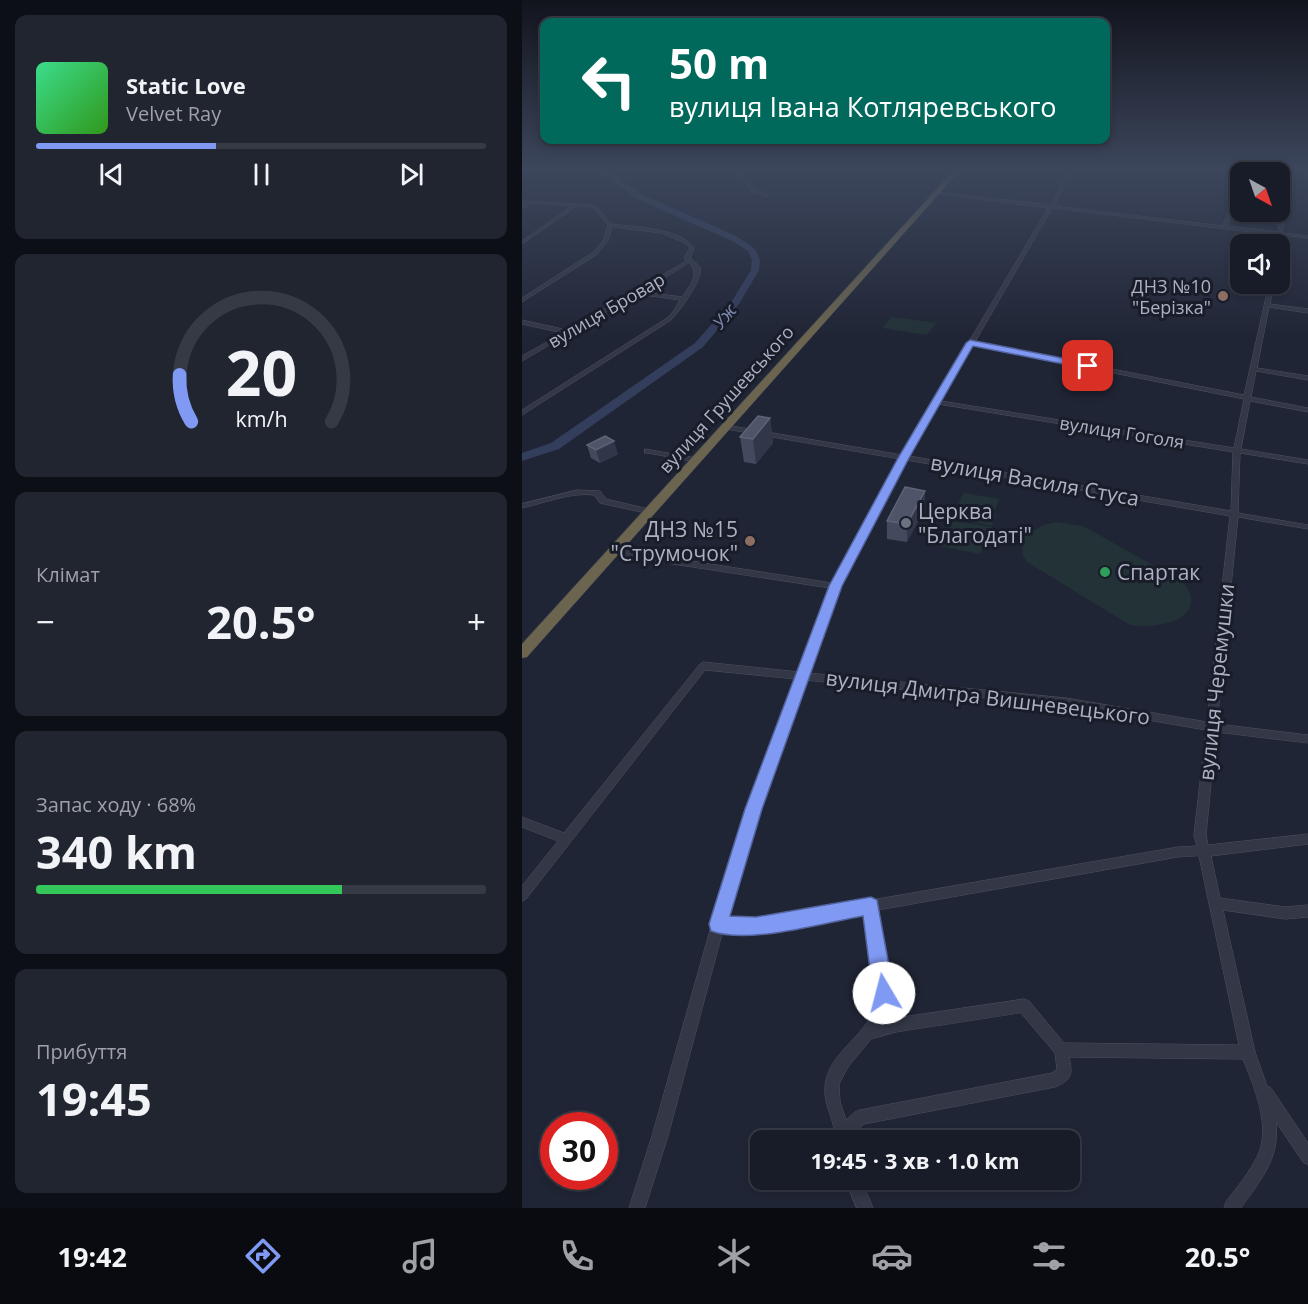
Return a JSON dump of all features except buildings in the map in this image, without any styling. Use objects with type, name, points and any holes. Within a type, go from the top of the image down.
[{"type":"highway","name":"вулиця Грушевського","points":[[522,653],[907,225]]},
{"type":"street","points":[[522,243],[547,225]]},
{"type":"street","points":[[522,300],[594,254],[604,244],[610,225]]},
{"type":"street","points":[[522,413],[669,319],[694,283],[697,267],[687,257],[692,245],[668,233],[613,225]]},
{"type":"street","points":[[637,1208],[660,1136],[718,924],[753,809],[836,586],[904,458],[1040,225]]},
{"type":"street","points":[[1211,225],[1308,237]]},
{"type":"street","points":[[1279,233],[1280,225]]},
{"type":"street","name":"вулиця Бровар","points":[[522,359],[689,261]]},
{"type":"street","points":[[638,293],[684,299]]},
{"type":"street","name":"вулиця Черемушки","points":[[1269,294],[1238,451],[1235,514],[1200,835],[1248,1052],[1273,1107],[1308,1157]]},
{"type":"street","points":[[1267,305],[1308,311]]},
{"type":"street","points":[[522,322],[568,332]]},
{"type":"street","points":[[970,343],[1308,410]]},
{"type":"street","points":[[1254,369],[1308,378]]},
{"type":"street","name":"вулиця Гоголя","points":[[936,402],[1308,462]]},
{"type":"street","name":"вулиця Василя Стуса","points":[[726,427],[1308,526]]},
{"type":"street","points":[[648,451],[696,460]]},
{"type":"street","points":[[522,506],[577,492],[591,492],[597,493],[603,501],[650,512]]},
{"type":"street","points":[[614,552],[836,586]]},
{"type":"street","name":"вулиця Дмитра Вишневецького","points":[[565,838],[703,666],[1066,702],[1211,726],[1308,739]]},
{"type":"street","points":[[522,822],[565,838],[522,895]]},
{"type":"street","points":[[718,924],[756,926],[1178,852],[1308,839]]},
{"type":"street","points":[[1216,903],[1285,914],[1308,911]]},
{"type":"street","points":[[841,1130],[831,1096],[834,1077],[840,1063],[870,1032],[884,993],[871,906]]},
{"type":"street","points":[[848,1130],[860,1117],[1054,1080],[1065,1072],[1061,1050],[1024,1006],[896,1025],[870,1032]]},
{"type":"street","points":[[1061,1050],[1248,1052]]},
{"type":"street","name":"вулиця Черемушки","points":[[1232,1208],[1266,1156],[1269,1146],[1270,1128],[1258,1078]]},
{"type":"street","points":[[858,1190],[865,1208]]},
{"type":"shaded area","points":[[892,317],[936,323],[927,335],[882,328]]},
{"type":"shaded area","points":[[964,493],[999,499],[995,510],[958,504]]},
{"type":"shaded area","points":[[957,508],[996,515],[992,526],[953,519]]},
{"type":"shaded area","points":[[952,521],[992,527],[987,539],[947,532]]},
{"type":"shaded area","name":"Спартак","points":[[1056,522],[1083,526],[1183,582],[1190,595],[1191,605],[1186,613],[1178,619],[1154,626],[1130,625],[1027,562],[1022,554],[1024,537],[1043,525]]},
{"type":"shaded area","points":[[946,534],[986,542],[980,554],[940,546]]},
{"type":"waterway","name":"Уж","points":[[522,457],[555,446],[699,345],[736,302],[755,270],[756,260],[752,250],[735,239],[700,225]]},
{"type":"place","name":"ДНЗ №10 \"Берізка\"","points":[[1223,296]]},
{"type":"place","name":"Церква \"Благодаті\"","points":[[906,523]]},
{"type":"place","name":"ДНЗ №15 \"Струмочок\"","points":[[750,541]]},
{"type":"place","name":"Спартак","points":[[1105,572]]},
{"type":"route","points":[[884,993],[871,906],[756,926],[718,924],[753,809],[836,586],[859,539],[970,343],[1088,366]]}]
